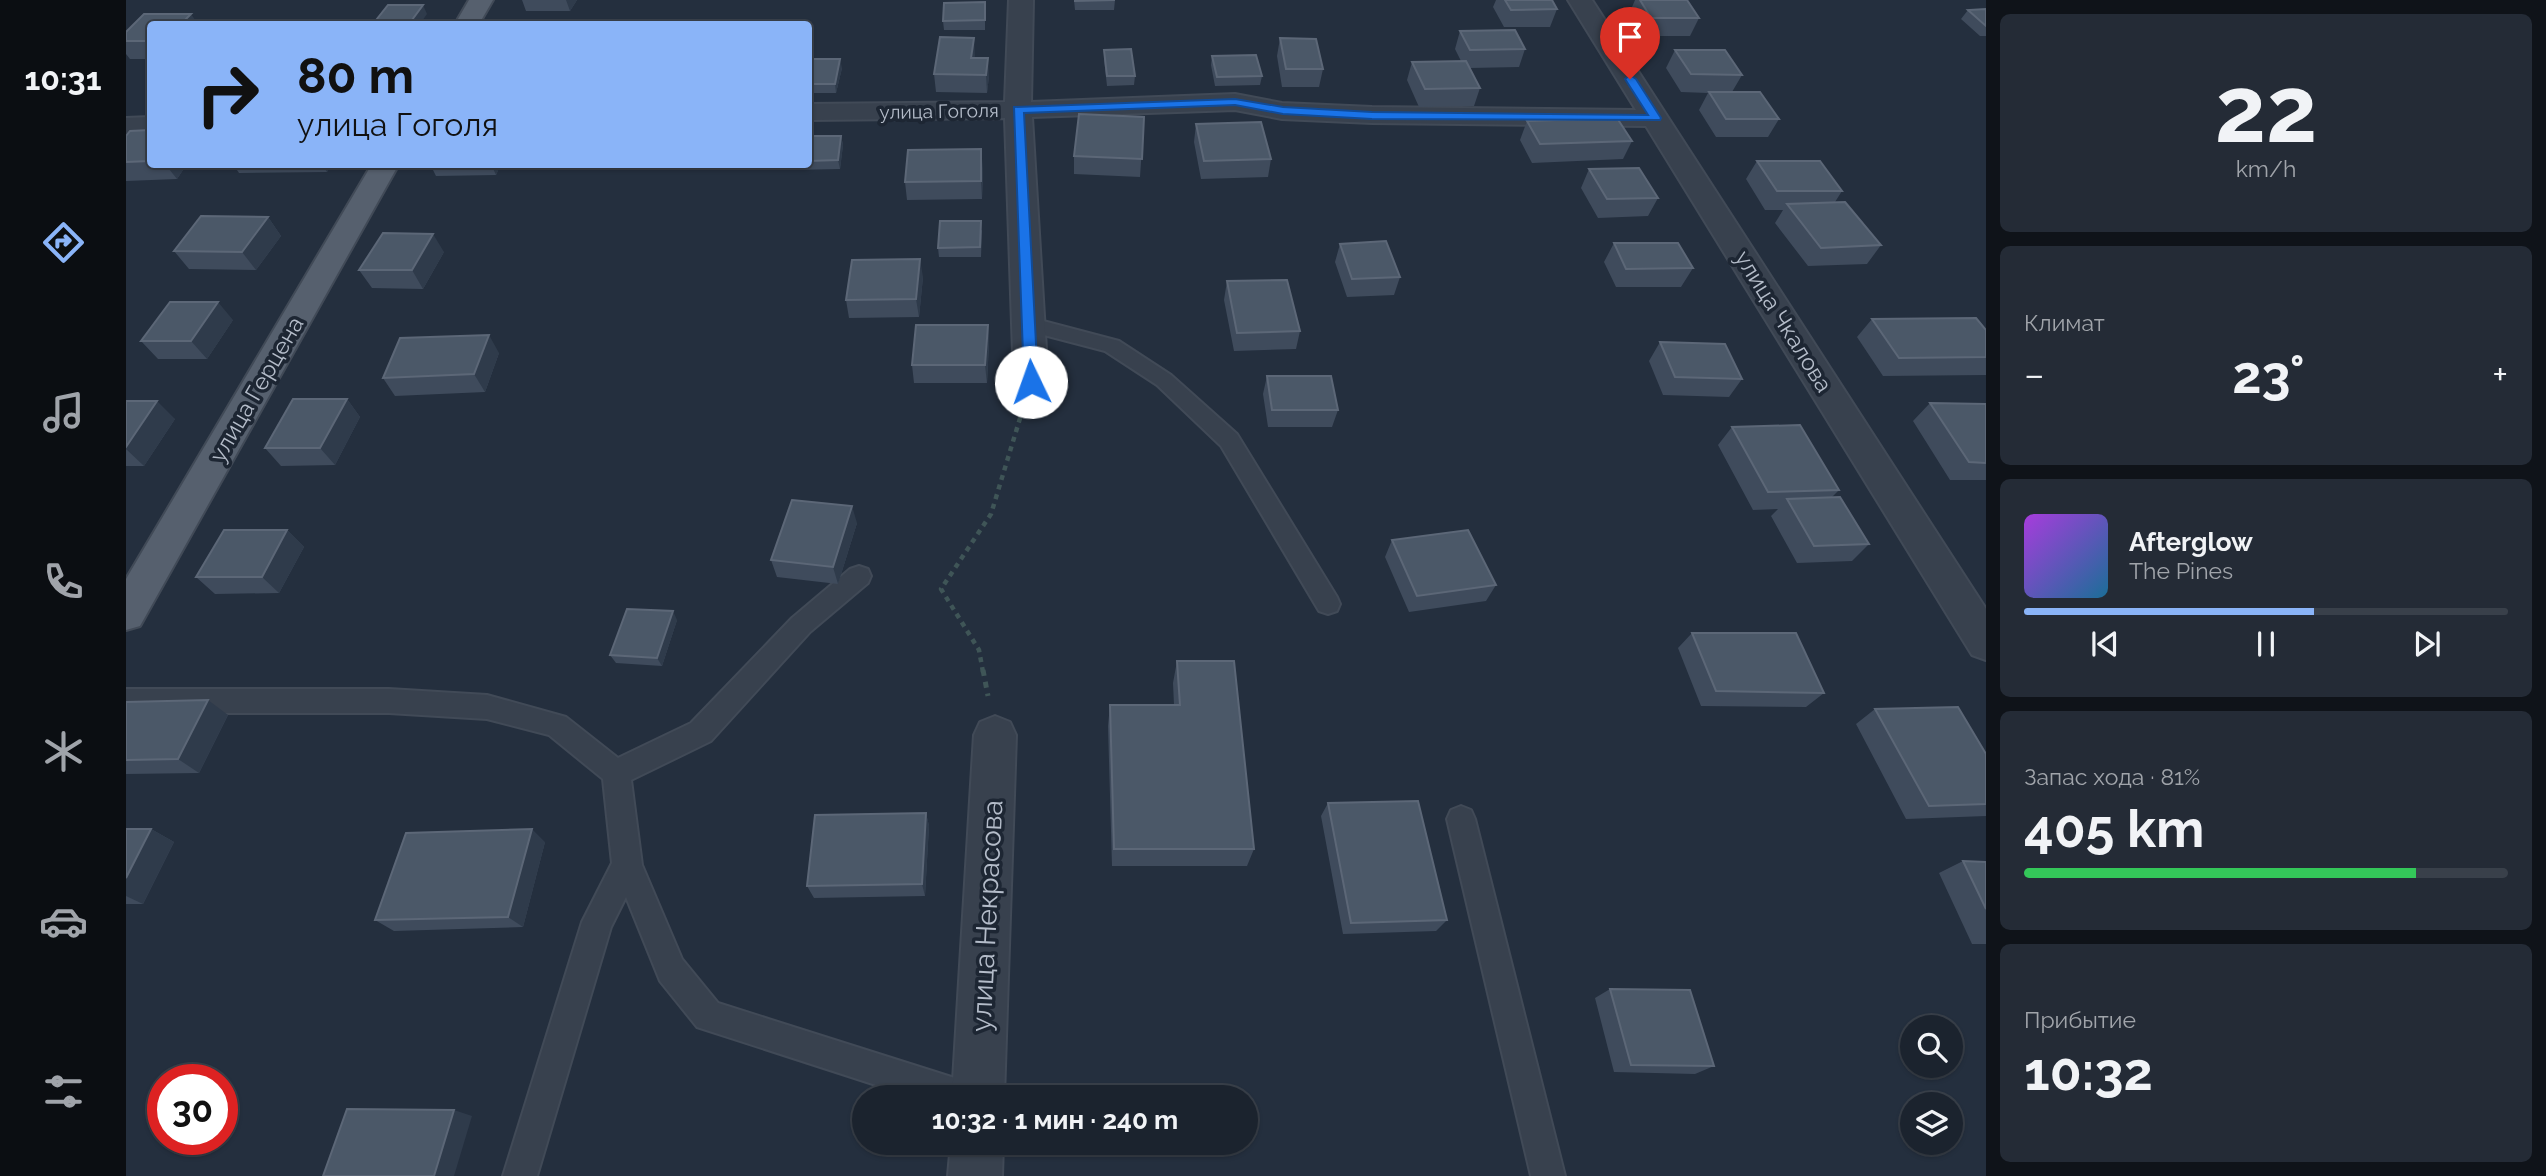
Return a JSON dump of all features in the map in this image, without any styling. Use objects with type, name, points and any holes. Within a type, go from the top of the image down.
[{"type":"main road","points":[[469,21],[481,0]]},
{"type":"main road","name":"улица Герцена","points":[[126,614],[384,168]]},
{"type":"street","points":[[1021,0],[1018,110],[1031,382]]},
{"type":"street","name":"улица Чкалова","points":[[1580,0],[1986,643]]},
{"type":"street","name":"улица Гоголя","points":[[812,112],[1018,110],[1235,102],[1283,111],[1372,115],[1656,118]]},
{"type":"street","points":[[126,126],[147,125]]},
{"type":"street","name":"улица Некрасова","points":[[979,1085],[995,735]]},
{"type":"street","points":[[975,1176],[976,1155]]},
{"type":"lane","points":[[1028,324],[1112,346],[1164,380],[1192,405],[1229,440],[1328,604]]},
{"type":"lane","points":[[616,773],[702,732],[801,625],[859,576]]},
{"type":"lane","points":[[126,701],[388,701],[486,708],[557,725],[616,773],[627,865],[671,970],[708,1016],[926,1085]]},
{"type":"lane","points":[[1461,819],[1548,1176]]},
{"type":"lane","points":[[520,1176],[597,922],[627,865]]},
{"type":"path","points":[[995,735],[979,650],[941,589],[991,514],[1031,382]]},
{"type":"building","points":[[1505,0],[1552,0],[1557,9],[1511,10]]},
{"type":"building","points":[[1640,0],[1687,0],[1699,18],[1651,18]]},
{"type":"building","points":[[985,2],[985,20],[943,21],[944,3]]},
{"type":"building","points":[[388,5],[423,5],[411,21],[375,21]]},
{"type":"building","points":[[1986,9],[1986,26],[1968,10]]},
{"type":"building","points":[[144,14],[191,14],[184,21],[147,21],[147,41],[126,41],[126,32]]},
{"type":"building","points":[[1515,30],[1525,49],[1470,50],[1460,31]]},
{"type":"building","points":[[940,37],[974,38],[971,58],[988,58],[986,75],[934,74]]},
{"type":"building","points":[[1280,38],[1316,39],[1323,69],[1286,69]]},
{"type":"building","points":[[1131,49],[1135,76],[1107,76],[1104,50]]},
{"type":"building","points":[[1675,50],[1725,50],[1742,75],[1691,74]]},
{"type":"building","points":[[1256,55],[1262,76],[1217,77],[1212,56]]},
{"type":"building","points":[[812,59],[840,59],[835,84],[812,84]]},
{"type":"building","points":[[1466,61],[1480,88],[1425,89],[1412,62]]},
{"type":"building","points":[[1709,92],[1760,92],[1779,119],[1726,119]]},
{"type":"building","points":[[1079,114],[1144,117],[1142,159],[1074,156]]},
{"type":"building","points":[[1617,118],[1632,141],[1540,144],[1527,121]]},
{"type":"building","points":[[1261,122],[1271,159],[1204,161],[1196,124]]},
{"type":"building","points":[[147,130],[147,161],[126,162],[126,136],[130,131]]},
{"type":"building","points":[[812,136],[841,136],[838,160],[812,161]]},
{"type":"building","points":[[981,149],[981,181],[905,182],[908,150]]},
{"type":"building","points":[[1757,161],[1820,161],[1842,191],[1777,191]]},
{"type":"building","points":[[1639,168],[1658,198],[1607,199],[1589,169]]},
{"type":"building","points":[[1845,202],[1881,245],[1821,248],[1787,204]]},
{"type":"building","points":[[201,216],[268,217],[242,252],[174,251]]},
{"type":"building","points":[[940,221],[981,221],[980,247],[938,248]]},
{"type":"building","points":[[383,233],[433,234],[412,270],[359,270]]},
{"type":"building","points":[[1386,241],[1400,277],[1352,279],[1340,244]]},
{"type":"building","points":[[1614,243],[1678,243],[1693,268],[1626,269]]},
{"type":"building","points":[[920,259],[916,299],[846,300],[852,260]]},
{"type":"building","points":[[1287,280],[1300,331],[1237,333],[1227,281]]},
{"type":"building","points":[[170,302],[218,302],[191,341],[141,341]]},
{"type":"building","points":[[1976,318],[1986,330],[1986,357],[1899,358],[1872,319]]},
{"type":"building","points":[[916,325],[988,325],[985,365],[912,365]]},
{"type":"building","points":[[489,335],[474,374],[383,378],[400,338]]},
{"type":"building","points":[[1660,342],[1725,344],[1742,379],[1675,377]]},
{"type":"building","points":[[1267,376],[1331,376],[1338,410],[1272,410]]},
{"type":"building","points":[[293,399],[347,399],[320,448],[265,448]]},
{"type":"building","points":[[126,401],[157,401],[126,447]]},
{"type":"building","points":[[1930,403],[1986,404],[1986,463],[1969,462]]},
{"type":"building","points":[[1800,425],[1839,490],[1768,492],[1732,427]]},
{"type":"building","points":[[1840,497],[1869,544],[1814,546],[1787,499]]},
{"type":"building","points":[[792,500],[852,506],[833,567],[771,560]]},
{"type":"building","points":[[224,530],[287,530],[262,577],[196,577]]},
{"type":"building","points":[[1468,530],[1496,585],[1417,596],[1392,540]]},
{"type":"building","points":[[627,609],[673,611],[657,658],[610,655]]},
{"type":"building","points":[[1692,633],[1796,633],[1824,693],[1716,691]]},
{"type":"building","points":[[1177,661],[1234,661],[1254,849],[1114,849],[1110,705],[1180,705]]},
{"type":"building","points":[[208,700],[178,759],[126,760],[126,702]]},
{"type":"building","points":[[1958,707],[1986,754],[1986,804],[1929,806],[1875,709]]},
{"type":"building","points":[[1418,801],[1447,920],[1351,923],[1328,803]]},
{"type":"building","points":[[926,813],[922,884],[807,886],[815,815]]},
{"type":"building","points":[[126,829],[151,829],[126,878]]},
{"type":"building","points":[[532,829],[508,917],[375,920],[406,833]]},
{"type":"building","points":[[1963,861],[1986,862],[1986,909]]},
{"type":"building","points":[[1610,989],[1690,990],[1714,1066],[1631,1065]]},
{"type":"building","points":[[347,1109],[454,1110],[434,1176],[323,1176]]},
{"type":"route","points":[[1031,382],[1018,110],[1235,102],[1283,111],[1372,115],[1656,118],[1630,79]]}]
